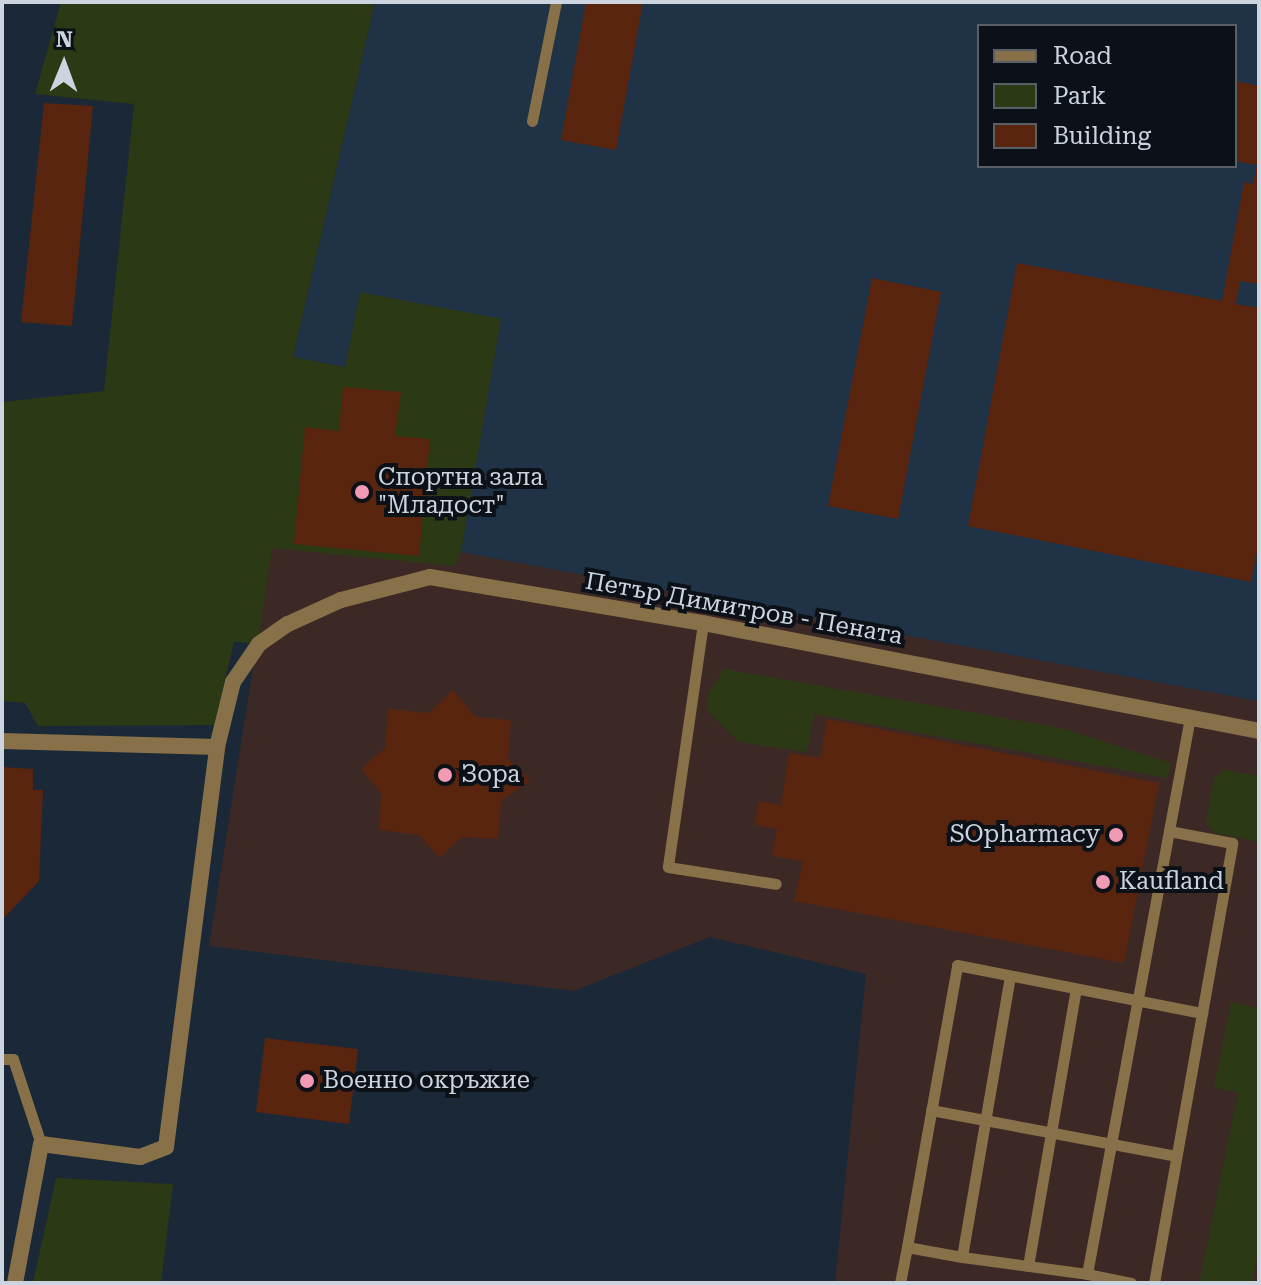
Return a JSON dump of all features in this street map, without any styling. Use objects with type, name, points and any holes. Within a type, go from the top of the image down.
[{"type":"street","name":"Петър Димитров - Пената","points":[[217,747],[233,682],[259,644],[288,624],[341,600],[430,577],[703,623],[1259,731]]},
{"type":"street","points":[[2,741],[217,747],[166,1147],[140,1157],[41,1144],[15,1283]]},
{"type":"lane","points":[[532,121],[556,2]]},
{"type":"lane","points":[[703,623],[668,867],[776,884]]},
{"type":"lane","points":[[1087,1274],[1190,717]]},
{"type":"lane","points":[[1154,1283],[1232,843],[1169,831]]},
{"type":"lane","points":[[900,1283],[957,965],[1202,1013]]},
{"type":"lane","points":[[962,1257],[1010,976]]},
{"type":"lane","points":[[1028,1266],[1076,989]]},
{"type":"lane","points":[[2,1059],[13,1059],[41,1144]]},
{"type":"lane","points":[[931,1110],[1176,1156]]},
{"type":"lane","points":[[907,1247],[1131,1283]]},
{"type":"shaded area","points":[[375,2],[1259,2],[1259,701],[461,552],[486,394],[293,357]]},
{"type":"shaded area","points":[[293,357],[461,552],[1259,701],[1259,1283],[835,1283],[866,974],[710,937],[574,991],[209,946],[272,548]]},
{"type":"green space","points":[[61,2],[375,2],[293,357],[345,367],[360,292],[501,319],[461,552],[455,566],[272,548],[258,643],[234,642],[214,725],[38,726],[25,703],[2,701],[2,402],[104,391],[134,104],[35,94]]},
{"type":"green space","points":[[724,669],[1061,728],[1171,763],[1168,778],[814,714],[807,752],[739,742],[707,711],[708,694]]},
{"type":"green space","points":[[1224,770],[1259,776],[1259,842],[1215,833],[1206,824],[1214,778]]},
{"type":"green space","points":[[1259,993],[1259,1248],[1252,1283],[1199,1283],[1238,1093],[1214,1087],[1231,1002],[1256,1008]]},
{"type":"green space","points":[[56,1178],[173,1184],[161,1283],[33,1283]]},
{"type":"building","points":[[586,2],[643,2],[616,150],[561,140]]},
{"type":"building","points":[[1237,81],[1259,86],[1259,284],[1240,281],[1236,304],[1259,308],[1259,540],[1251,582],[968,526],[1017,263],[1222,301],[1244,182],[1253,184],[1257,165],[1237,161]]},
{"type":"building","points":[[44,103],[93,106],[72,326],[21,322]]},
{"type":"building","points":[[872,278],[941,292],[898,519],[828,506]]},
{"type":"building","name":"Спортна зала \"Младост\"","points":[[343,387],[401,392],[395,436],[430,439],[419,556],[294,544],[305,427],[339,431]]},
{"type":"building","name":"Зора","points":[[453,690],[475,717],[511,720],[508,759],[530,781],[501,801],[498,839],[461,837],[440,858],[419,835],[379,830],[381,793],[361,769],[385,748],[388,709],[429,713]]},
{"type":"building","points":[[827,719],[1159,783],[1124,963],[794,901],[803,861],[772,856],[777,829],[755,825],[759,801],[781,805],[789,753],[820,758]]},
{"type":"building","points":[[2,767],[33,769],[33,790],[43,790],[39,881],[2,920]]},
{"type":"building","name":"Военно окръжие","points":[[265,1038],[358,1049],[349,1124],[256,1112]]},
{"type":"place","name":"Спортна зала \"Младост\"","points":[[362,492]]},
{"type":"place","name":"Зора","points":[[445,775]]},
{"type":"place","name":"SOpharmacy","points":[[1116,835]]},
{"type":"place","name":"Kaufland","points":[[1103,882]]},
{"type":"place","name":"Военно окръжие","points":[[307,1081]]}]
